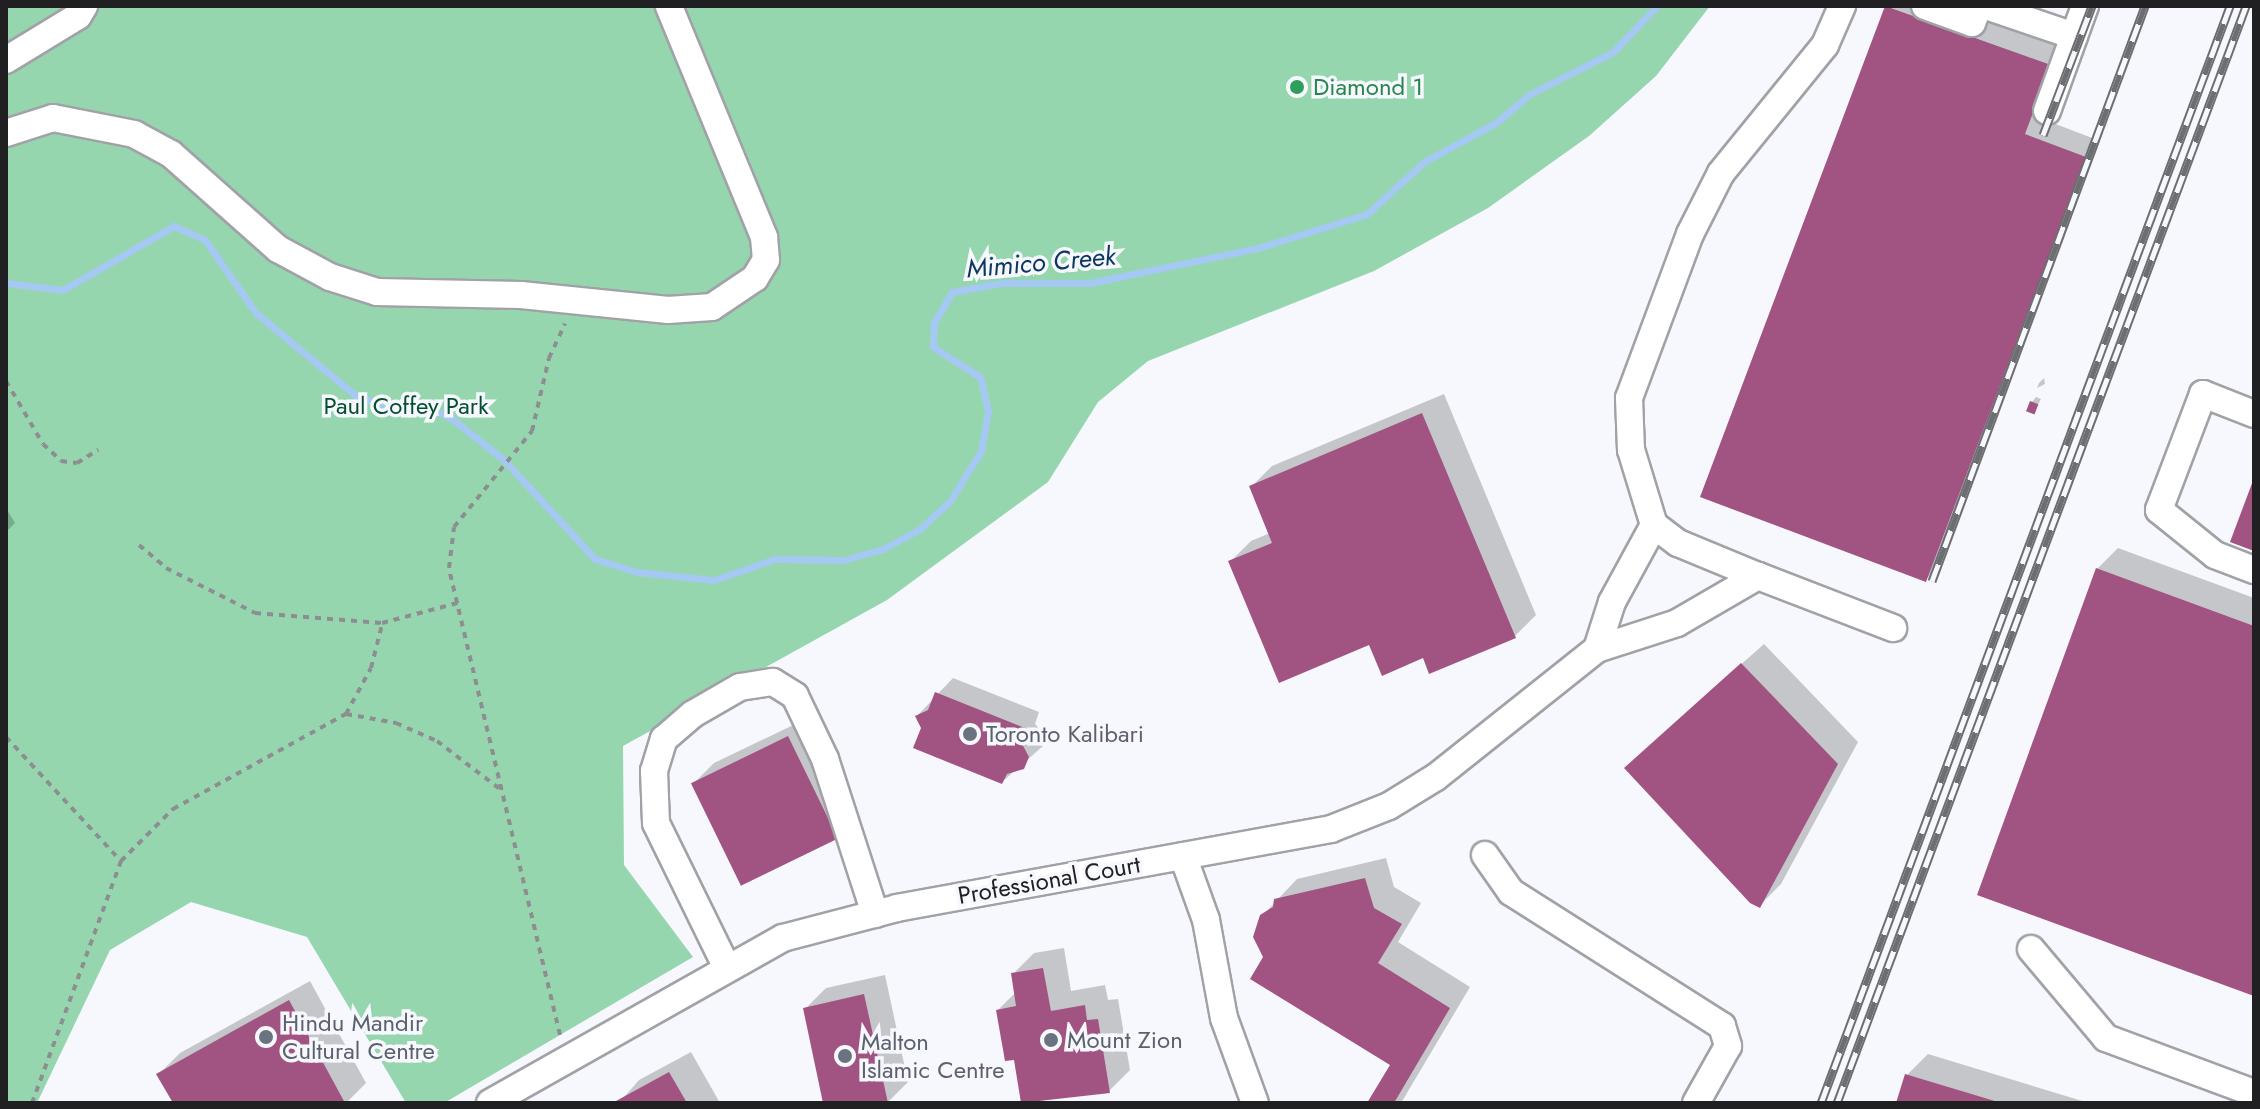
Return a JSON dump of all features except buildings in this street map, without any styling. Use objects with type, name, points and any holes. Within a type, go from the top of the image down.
[{"type":"street","points":[[6,60],[78,16],[84,6]]},
{"type":"street","points":[[6,133],[53,118],[134,134],[171,154],[278,249],[330,277],[377,292],[578,301],[668,310],[712,307],[755,278],[766,260],[764,237],[669,6]]},
{"type":"street","points":[[1842,6],[1825,45],[1721,173],[1690,234],[1629,398],[1631,450],[1654,525],[1678,543],[1893,628]]},
{"type":"street","points":[[1925,6],[1972,23],[1979,6]]},
{"type":"street","points":[[1986,6],[2074,36]]},
{"type":"street","points":[[2047,111],[2085,6]]},
{"type":"street","points":[[2254,414],[2203,394],[2159,510],[2215,555],[2254,570]]},
{"type":"street","points":[[1597,649],[1612,602],[1654,525]]},
{"type":"street","points":[[1597,649],[1677,623],[1758,576]]},
{"type":"street","name":"Professional Court","points":[[490,1103],[521,1095],[565,1057],[783,938],[875,914],[1331,829],[1389,806],[1436,777],[1597,649]]},
{"type":"street","points":[[727,968],[656,823],[654,771],[664,739],[693,714],[740,687],[773,682],[795,696],[825,759],[875,914]]},
{"type":"street","points":[[1485,855],[1511,892],[1722,1026],[1728,1046],[1696,1103]]},
{"type":"street","points":[[1183,856],[1206,920],[1224,1018],[1255,1103]]},
{"type":"street","points":[[2031,949],[2106,1038],[2254,1093]]},
{"type":"path","points":[[565,1057],[457,603],[449,549],[454,527],[511,452],[532,431],[549,358],[578,301]]},
{"type":"path","points":[[6,381],[43,444],[61,461],[77,463],[98,450]]},
{"type":"path","points":[[139,545],[166,568],[255,613],[382,623],[457,603]]},
{"type":"path","points":[[32,1103],[121,861],[173,809],[346,714],[371,668],[382,623]]},
{"type":"path","points":[[346,714],[396,723],[437,741],[501,790]]},
{"type":"path","points":[[6,737],[121,861]]},
{"type":"green space","name":"Paul Coffey Park","points":[[6,6],[1710,6],[1656,76],[1589,136],[1488,208],[1374,271],[1148,361],[1098,402],[1048,482],[887,600],[623,746],[624,865],[693,957],[444,1103],[406,1103],[307,937],[191,902],[110,950],[37,1103],[6,1103]]},
{"type":"waterway","name":"Mimico Creek","points":[[6,283],[63,290],[174,226],[205,240],[256,313],[357,397],[390,406],[426,406],[451,418],[504,460],[595,559],[637,572],[714,580],[775,559],[843,560],[883,549],[920,529],[950,501],[981,451],[988,411],[980,377],[933,347],[934,323],[952,292],[1001,283],[1090,283],[1258,248],[1367,214],[1424,162],[1497,122],[1530,94],[1613,52],[1657,6]]},
{"type":"railway","points":[[2043,135],[2092,6]]},
{"type":"railway","points":[[1932,581],[2145,6]]},
{"type":"railway","points":[[1821,1103],[2230,6]]},
{"type":"railway","points":[[1837,1103],[2246,6]]},
{"type":"place","name":"Diamond 1","points":[[1297,87]]},
{"type":"place","name":"Toronto Kalibari","points":[[970,734]]},
{"type":"place","name":"Hindu Mandir Cultural Centre","points":[[266,1037]]},
{"type":"place","name":"Mount Zion","points":[[1051,1040]]},
{"type":"place","name":"Malton Islamic Centre","points":[[845,1056]]}]
